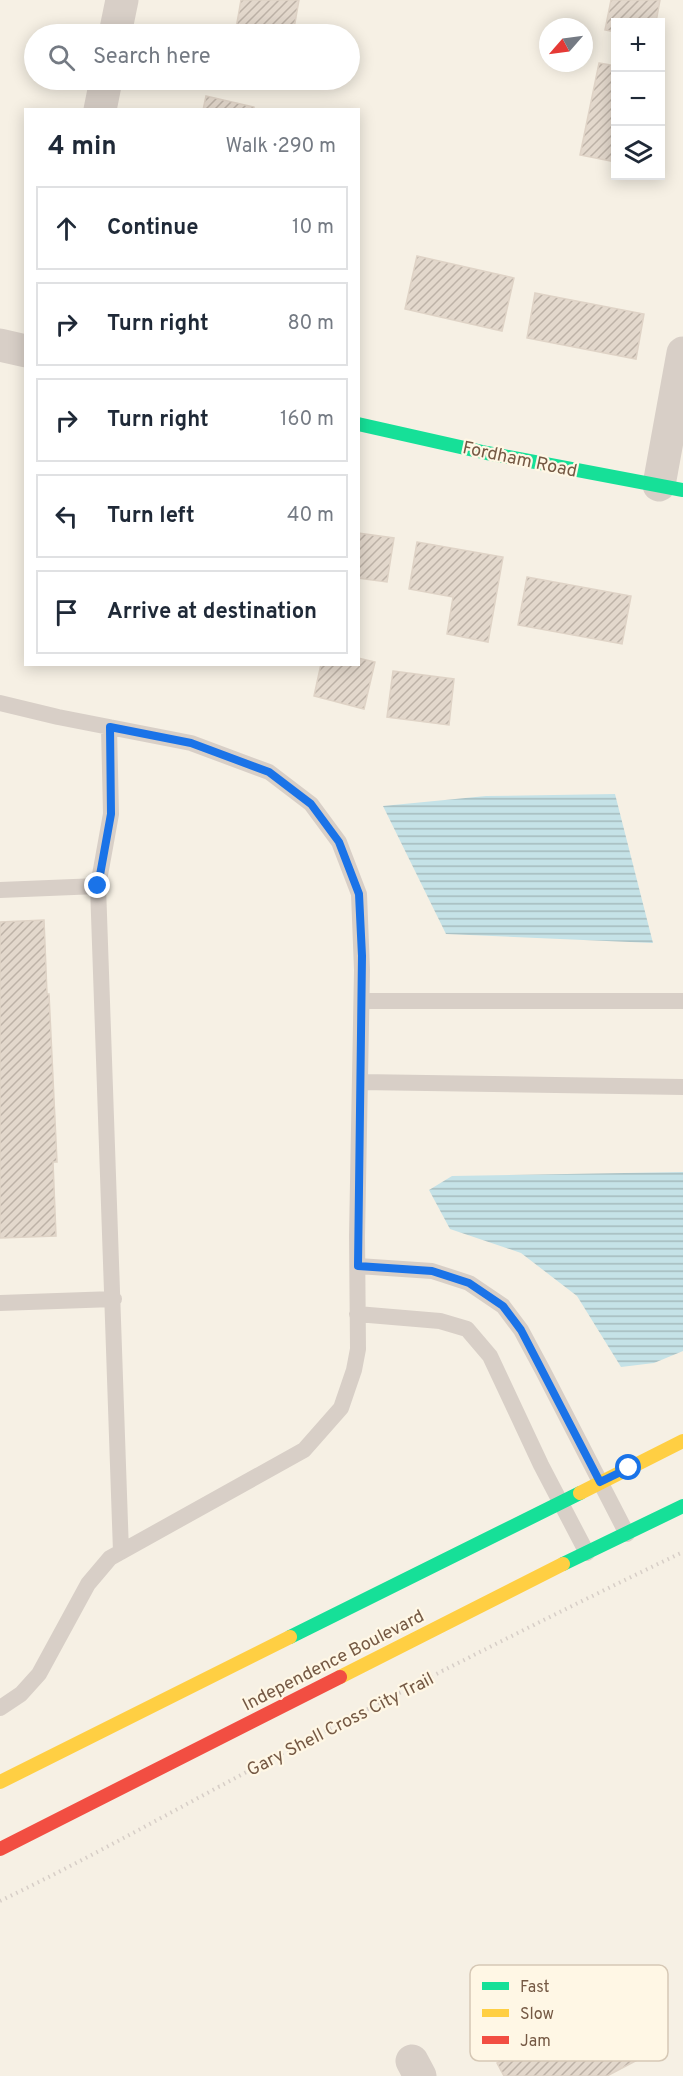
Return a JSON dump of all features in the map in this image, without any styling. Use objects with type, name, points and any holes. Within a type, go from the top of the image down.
[{"type":"main road","name":"Fordham Road","points":[[360,424],[487,453],[671,487]]},
{"type":"main road","points":[[0,1782],[683,1441]]},
{"type":"main road","name":"Independence Boulevard","points":[[0,1850],[683,1506]]},
{"type":"street","points":[[117,24],[122,0]]},
{"type":"street","points":[[100,108],[104,90]]},
{"type":"street","points":[[0,345],[24,351]]},
{"type":"street","points":[[671,487],[683,353]]},
{"type":"lane","points":[[0,703],[191,743],[269,772],[311,804],[339,842],[359,894],[362,1001],[358,1349],[354,1370],[341,1408],[304,1450],[110,1558],[88,1584],[39,1674],[21,1694],[0,1708]]},
{"type":"lane","points":[[110,727],[111,814],[98,886],[121,1552]]},
{"type":"lane","points":[[0,890],[98,886]]},
{"type":"lane","points":[[362,1001],[683,1001]]},
{"type":"lane","points":[[360,1082],[683,1087]]},
{"type":"lane","points":[[358,1266],[432,1271],[469,1283],[503,1306],[521,1330],[627,1534]]},
{"type":"lane","points":[[0,1304],[114,1299]]},
{"type":"lane","points":[[357,1314],[440,1321],[467,1329],[490,1356],[587,1553]]},
{"type":"path","name":"Gary Shell Cross City Trail","points":[[0,1901],[572,1605],[683,1552]]},
{"type":"water","points":[[615,794],[653,943],[446,934],[383,806],[486,796]]},
{"type":"water","points":[[683,1172],[683,1351],[654,1363],[621,1367],[577,1296],[521,1253],[450,1229],[429,1190],[452,1176]]},
{"type":"building","points":[[241,0],[299,0],[295,24],[237,24]]},
{"type":"building","points":[[611,0],[660,0],[657,18],[611,18],[611,31],[605,30]]},
{"type":"building","points":[[599,63],[611,65],[611,161],[580,155]]},
{"type":"building","points":[[206,96],[254,107],[254,108],[203,108]]},
{"type":"building","points":[[417,256],[514,278],[502,331],[405,309]]},
{"type":"building","points":[[535,293],[644,314],[636,359],[527,338]]},
{"type":"building","points":[[360,533],[394,538],[387,582],[360,578]]},
{"type":"building","points":[[417,542],[503,557],[488,642],[447,634],[453,597],[409,589]]},
{"type":"building","points":[[527,577],[631,596],[622,644],[518,625]]},
{"type":"building","points":[[360,658],[375,662],[364,709],[314,696],[321,666],[360,666]]},
{"type":"building","points":[[393,671],[454,679],[449,725],[387,717]]},
{"type":"building","points":[[44,920],[57,1162],[53,1162],[56,1236],[0,1238],[0,922]]},
{"type":"building","points":[[501,2061],[636,2061],[607,2076],[504,2076],[497,2063]]},
{"type":"traffic: fast","points":[[360,424],[487,453],[683,490]]},
{"type":"traffic: fast","points":[[290,1637],[580,1493]]},
{"type":"traffic: fast","points":[[563,1564],[683,1506]]},
{"type":"traffic: slow","points":[[580,1493],[683,1441]]},
{"type":"traffic: slow","points":[[340,1677],[563,1564]]},
{"type":"traffic: slow","points":[[0,1782],[290,1637]]},
{"type":"traffic: jam","points":[[0,1849],[340,1677]]},
{"type":"route","points":[[98,886],[111,814],[110,727],[191,743],[269,772],[311,804],[339,842],[359,894],[362,1001],[358,1266],[432,1271],[469,1283],[503,1306],[521,1330],[600,1482],[629,1468]]}]
